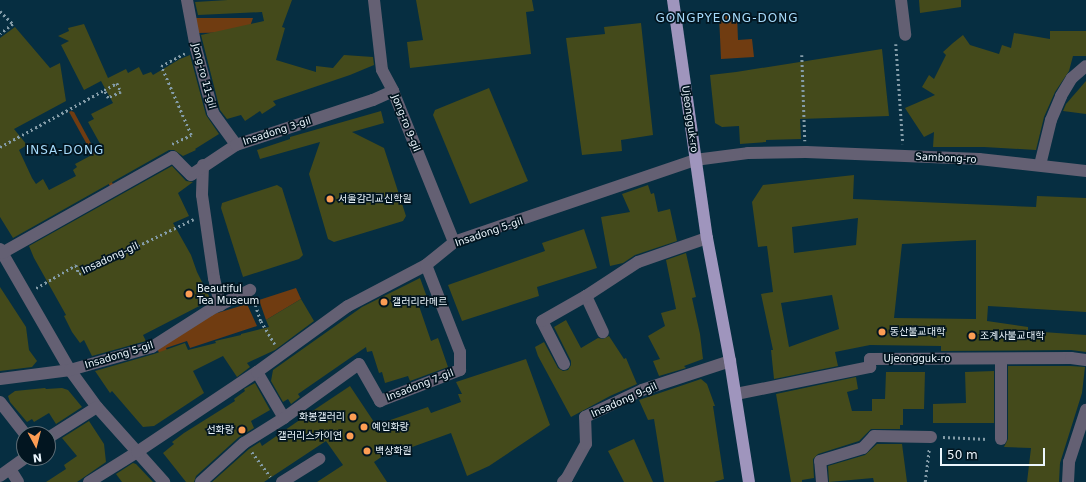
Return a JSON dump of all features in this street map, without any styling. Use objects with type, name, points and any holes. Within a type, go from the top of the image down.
[{"type":"main road","name":"Ujeongguk-ro","points":[[673,0],[707,238],[736,394],[749,482]]},
{"type":"street","name":"Jong-ro 11-gil","points":[[187,0],[196,48],[213,113],[236,144]]},
{"type":"street","name":"Jong-ro 9-gil","points":[[374,0],[382,70],[393,91],[454,242]]},
{"type":"street","points":[[900,37],[901,0]]},
{"type":"street","points":[[1040,166],[1051,120],[1061,96],[1072,78],[1086,66]]},
{"type":"street","name":"Insadong 3-gil","points":[[173,157],[191,175],[203,165],[236,144],[373,100],[393,91]]},
{"type":"street","name":"Sambong-ro","points":[[695,160],[748,153],[806,152],[979,159],[1086,171]]},
{"type":"street","points":[[164,482],[97,407],[70,370],[1,251],[173,157]]},
{"type":"street","name":"Insadong 5-gil","points":[[89,482],[138,452],[257,372],[280,353],[348,306],[426,265],[454,242],[695,160]]},
{"type":"street","points":[[203,165],[202,195],[220,305]]},
{"type":"street","points":[[564,364],[542,320],[586,296],[638,262],[707,238]]},
{"type":"street","name":"Insadong 7-gil","points":[[201,482],[244,443],[284,418],[359,364],[380,401],[460,370],[460,352],[426,265]]},
{"type":"street","name":"Insadong 5-gil","points":[[0,380],[70,370],[152,347],[220,305],[250,290]]},
{"type":"street","points":[[586,296],[603,332]]},
{"type":"street","points":[[1001,358],[1001,439]]},
{"type":"street","name":"Ujeongguk-ro","points":[[736,394],[870,367],[870,359],[1071,358],[1086,360]]},
{"type":"street","name":"Insadong 9-gil","points":[[566,481],[586,444],[585,417],[642,390],[730,361]]},
{"type":"street","points":[[257,372],[284,418]]},
{"type":"street","points":[[0,402],[19,426]]},
{"type":"street","points":[[56,433],[97,407]]},
{"type":"street","points":[[1068,482],[1069,462],[1086,410]]},
{"type":"street","points":[[822,482],[820,460],[863,448],[874,436],[931,437]]},
{"type":"street","points":[[282,482],[319,459]]},
{"type":"street","points":[[16,464],[5,472],[18,482]]},
{"type":"path","points":[[0,11],[13,24],[0,34]]},
{"type":"path","points":[[900,37],[904,151]]},
{"type":"path","points":[[173,157],[168,146],[191,135],[161,66],[196,48]]},
{"type":"path","points":[[802,55],[806,152]]},
{"type":"path","points":[[0,147],[104,90],[117,83],[121,92],[108,98],[104,90]]},
{"type":"path","name":"Insadong-gil","points":[[25,294],[76,265],[79,274],[180,224]]},
{"type":"path","points":[[250,290],[260,321],[280,353]]},
{"type":"path","points":[[925,482],[931,437],[1001,439]]},
{"type":"path","points":[[244,443],[275,482]]},
{"type":"shaded area","points":[[719,15],[737,15],[738,40],[752,39],[754,57],[721,59]]},
{"type":"shaded area","points":[[196,18],[253,18],[248,32],[197,33]]},
{"type":"shaded area","points":[[69,112],[74,112],[114,186],[111,188]]},
{"type":"shaded area","points":[[296,288],[301,299],[266,320],[259,300]]},
{"type":"shaded area","points":[[247,304],[257,326],[190,348],[187,341],[166,348],[170,358],[162,360],[157,348],[214,314]]},
{"type":"building","points":[[228,0],[292,0],[282,27],[285,28],[276,60],[316,72],[316,66],[333,68],[344,55],[373,57],[374,65],[350,75],[273,101],[276,105],[262,114],[260,111],[245,121],[241,115],[227,119],[220,110],[201,35],[264,21],[262,12],[198,15],[195,2]]},
{"type":"building","points":[[416,0],[532,0],[534,11],[526,12],[531,54],[410,68],[407,42],[423,40]]},
{"type":"building","points":[[919,0],[961,0],[961,7],[920,13]]},
{"type":"building","points":[[641,23],[653,135],[621,140],[622,151],[582,155],[566,38],[605,34],[604,27]]},
{"type":"building","points":[[84,24],[108,78],[126,69],[128,73],[139,67],[143,75],[151,72],[153,75],[180,59],[190,55],[206,115],[219,134],[195,149],[196,150],[183,156],[174,150],[169,150],[13,238],[0,217],[0,38],[15,27],[50,68],[60,63],[66,101],[14,129],[27,145],[19,150],[32,178],[36,184],[43,179],[49,190],[76,176],[73,170],[77,167],[75,164],[103,149],[88,122],[94,119],[91,114],[113,103],[101,81],[84,90],[61,45],[69,41],[58,36],[69,31],[68,28]]},
{"type":"building","points":[[1050,31],[1086,31],[1086,56],[1073,56],[1069,71],[1055,92],[1044,117],[1036,150],[984,147],[933,147],[934,132],[924,137],[905,108],[935,95],[922,87],[929,75],[934,79],[946,55],[943,52],[963,35],[970,45],[999,54],[1002,45],[1011,48],[1014,33],[1050,39]]},
{"type":"building","points":[[882,49],[889,116],[800,119],[801,139],[766,140],[766,142],[740,144],[739,126],[722,127],[715,123],[710,75]]},
{"type":"building","points":[[1086,81],[1086,114],[1063,111],[1066,104]]},
{"type":"building","points":[[489,88],[528,181],[470,204],[433,115],[435,110]]},
{"type":"building","points":[[381,111],[384,123],[352,132],[384,148],[406,216],[403,221],[334,242],[328,239],[309,174],[320,142],[260,159],[257,150],[290,139],[290,137]]},
{"type":"building","points":[[172,166],[186,181],[193,182],[178,193],[189,216],[173,223],[191,255],[197,272],[211,300],[143,335],[146,341],[92,356],[84,340],[80,343],[72,332],[64,316],[66,315],[34,258],[29,246]]},
{"type":"building","points":[[854,175],[853,199],[1036,207],[1037,196],[1086,198],[1086,312],[988,306],[987,321],[1028,327],[1028,331],[1086,335],[1086,352],[1071,350],[941,351],[941,346],[870,345],[835,352],[838,366],[774,379],[771,350],[773,350],[761,294],[773,292],[767,246],[758,247],[752,202],[763,185]],"holes":[[[858,218],[856,245],[794,253],[792,227]],[[976,240],[976,319],[894,318],[902,244]],[[832,295],[839,329],[789,347],[781,303]]]},
{"type":"building","points":[[277,185],[282,188],[303,255],[299,259],[243,277],[221,208],[222,203]]},
{"type":"building","points":[[648,185],[651,194],[654,193],[658,212],[670,209],[677,241],[635,255],[623,263],[610,266],[601,217],[630,212],[622,194]]},
{"type":"building","points":[[584,229],[597,268],[537,287],[539,296],[462,321],[448,285],[545,251],[542,243]]},
{"type":"building","points":[[686,253],[696,297],[692,298],[700,334],[703,359],[684,366],[686,368],[659,376],[653,361],[660,359],[648,336],[665,326],[661,313],[676,309],[666,260]]},
{"type":"building","points":[[420,278],[428,300],[418,303],[431,341],[438,338],[448,367],[410,381],[408,376],[385,383],[382,372],[379,373],[372,351],[367,352],[366,347],[298,394],[300,397],[291,404],[288,399],[283,402],[271,381],[273,370],[362,307]]},
{"type":"building","points":[[0,287],[26,327],[29,350],[37,361],[32,367],[0,371]]},
{"type":"building","points":[[301,299],[314,321],[275,350],[247,363],[250,367],[237,377],[223,356],[193,371],[204,393],[154,426],[143,427],[112,391],[110,393],[95,371],[154,354],[185,343],[188,350],[216,343],[215,341],[269,327],[266,320]]},
{"type":"building","points":[[566,320],[581,348],[598,338],[603,339],[609,336],[624,359],[626,358],[637,384],[610,396],[571,417],[538,356],[535,347],[544,342],[558,368],[563,371],[568,370],[571,365],[571,361],[554,327]]},
{"type":"building","points":[[526,359],[550,425],[489,466],[467,476],[451,433],[401,451],[399,445],[374,462],[387,482],[317,482],[343,465],[326,441],[264,482],[212,482],[249,449],[260,442],[262,446],[301,419],[299,416],[307,411],[308,414],[350,386],[376,425],[428,407],[431,413],[461,402],[458,394],[462,394],[456,382]]},
{"type":"building","points":[[1008,366],[1085,367],[1082,393],[1060,463],[1059,482],[1027,482],[1031,448],[1004,447],[1008,439]]},
{"type":"building","points":[[994,371],[994,423],[933,423],[933,404],[966,403],[965,372]]},
{"type":"building","points":[[886,372],[925,372],[924,409],[903,409],[903,425],[900,425],[900,429],[871,429],[859,441],[818,454],[813,459],[814,478],[802,480],[802,482],[791,482],[776,394],[856,377],[858,389],[847,392],[852,411],[872,411],[872,399],[885,399]]},
{"type":"building","points":[[701,379],[707,384],[715,406],[713,406],[724,479],[714,482],[664,482],[654,419],[648,420],[639,400]]},
{"type":"building","points":[[255,383],[270,410],[251,421],[254,428],[239,437],[196,476],[194,482],[186,482],[163,453],[174,444],[172,442],[235,401],[234,399],[245,391],[244,389]]},
{"type":"building","points":[[62,388],[68,390],[82,407],[56,424],[49,413],[34,422],[32,419],[27,422],[10,402],[8,396],[15,391]]},
{"type":"building","points":[[89,421],[104,444],[106,462],[77,482],[46,482],[66,469],[64,465],[77,456],[62,438]]},
{"type":"building","points":[[634,439],[653,482],[624,482],[608,451]]},
{"type":"building","points":[[877,444],[902,444],[907,482],[874,482],[873,478],[829,482],[828,466],[865,455]]},
{"type":"building","points":[[133,463],[136,464],[153,482],[122,482],[116,474]]},
{"type":"place","name":"서울감리교신학원","points":[[330,199]]},
{"type":"place","name":"Beautiful Tea Museum","points":[[189,294]]},
{"type":"place","name":"갤러리라메르","points":[[384,302]]},
{"type":"place","name":"동산불교대학","points":[[882,332]]},
{"type":"place","name":"조계사불교대학","points":[[972,336]]},
{"type":"place","name":"화봉갤러리","points":[[353,417]]},
{"type":"place","name":"예인화랑","points":[[364,427]]},
{"type":"place","name":"선화랑","points":[[242,430]]},
{"type":"place","name":"갤러리스카이연","points":[[350,436]]},
{"type":"place","name":"백상화원","points":[[367,451]]},
{"type":"district","name":"GONGPYEONG-DONG","points":[[727,19]]},
{"type":"district","name":"INSA-DONG","points":[[65,151]]}]
